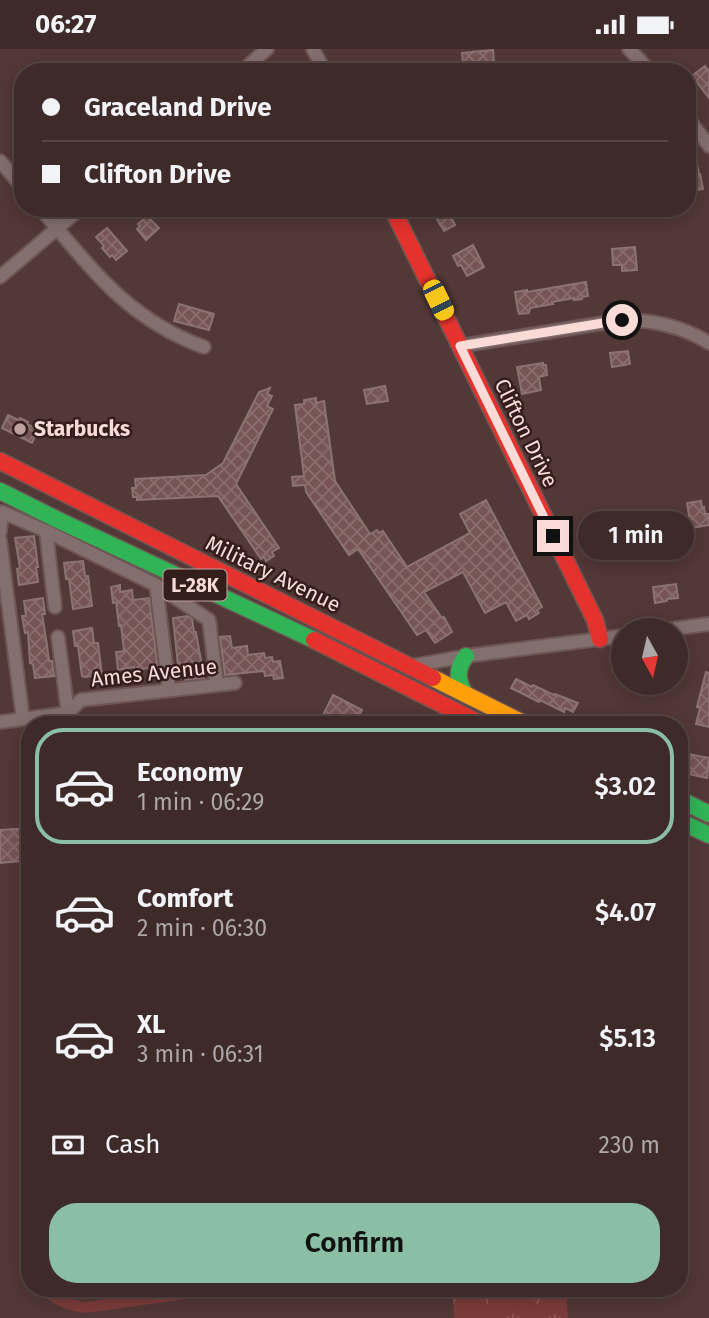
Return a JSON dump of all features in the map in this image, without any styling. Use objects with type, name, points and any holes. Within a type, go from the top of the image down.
[{"type":"main road","name":"Clifton Drive","points":[[396,217],[595,620],[600,639]]},
{"type":"main road","name":"Military Avenue","points":[[0,461],[509,716]]},
{"type":"main road","name":"Military Avenue","points":[[0,491],[321,643],[465,716]]},
{"type":"main road","points":[[465,694],[457,677],[466,656]]},
{"type":"main road","points":[[688,804],[709,814]]},
{"type":"main road","points":[[688,825],[709,835]]},
{"type":"street","points":[[251,63],[267,49]]},
{"type":"street","points":[[629,49],[642,63]]},
{"type":"street","points":[[696,129],[709,146]]},
{"type":"street","points":[[0,162],[14,178]]},
{"type":"street","points":[[47,217],[124,301],[166,331],[204,347]]},
{"type":"street","points":[[0,277],[71,217]]},
{"type":"street","points":[[460,346],[629,320],[677,327],[709,343]]},
{"type":"street","points":[[0,532],[2,512],[156,585],[209,620],[217,685]]},
{"type":"street","points":[[46,531],[55,607]]},
{"type":"street","points":[[0,540],[23,716]]},
{"type":"street","points":[[156,585],[169,689]]},
{"type":"street","points":[[688,627],[709,624]]},
{"type":"street","points":[[58,637],[68,713]]},
{"type":"street","points":[[390,678],[410,666],[611,638]]},
{"type":"street","name":"Ames Avenue","points":[[46,716],[68,713],[81,700],[235,683]]},
{"type":"street","name":"Ames Avenue","points":[[0,722],[21,719]]},
{"type":"green space","points":[[65,1297],[85,1302],[122,1297],[201,1297],[86,1313],[59,1306],[47,1298]]},
{"type":"green space","points":[[453,1297],[567,1297],[568,1318],[454,1318]]},
{"type":"green space","points":[[459,1297],[477,1297],[478,1318],[460,1318]]},
{"type":"green space","points":[[488,1297],[506,1297],[507,1318],[489,1318]]},
{"type":"green space","points":[[517,1297],[534,1297],[535,1316],[518,1317]]},
{"type":"building","points":[[493,50],[494,62],[463,63],[462,53]]},
{"type":"building","points":[[705,66],[709,71],[709,98],[696,81],[696,73]]},
{"type":"building","points":[[696,164],[703,189],[696,190]]},
{"type":"building","points":[[148,217],[159,228],[146,240],[137,229],[140,226],[138,224]]},
{"type":"building","points":[[435,217],[451,217],[455,225],[444,231]]},
{"type":"building","points":[[107,228],[127,251],[116,260],[102,248],[104,246],[96,237]]},
{"type":"building","points":[[473,245],[484,267],[467,276],[453,256]]},
{"type":"building","points":[[635,247],[637,270],[622,271],[622,265],[613,265],[612,249]]},
{"type":"building","points":[[586,282],[588,296],[582,299],[552,302],[553,304],[530,308],[529,313],[519,314],[515,292]]},
{"type":"building","points":[[179,304],[214,314],[209,330],[174,321]]},
{"type":"building","points":[[628,351],[630,364],[612,367],[610,353]]},
{"type":"building","points":[[543,363],[546,365],[547,375],[539,377],[541,390],[522,394],[517,367]]},
{"type":"building","points":[[385,386],[388,401],[367,404],[364,390]]},
{"type":"building","points":[[270,388],[267,394],[272,396],[267,406],[273,409],[236,484],[279,548],[272,552],[274,556],[266,561],[264,557],[261,559],[218,496],[137,500],[137,497],[133,497],[135,479],[206,475],[223,463],[259,392]]},
{"type":"building","points":[[316,398],[316,403],[324,401],[335,481],[370,534],[377,530],[379,533],[383,531],[407,567],[470,533],[460,514],[486,500],[542,607],[537,610],[539,613],[529,619],[527,615],[516,621],[506,602],[485,613],[463,572],[424,592],[452,632],[435,643],[426,630],[417,635],[358,549],[349,555],[306,492],[305,485],[293,486],[292,477],[304,476],[295,405]]},
{"type":"building","name":"Starbucks","points":[[8,415],[28,422],[27,424],[38,430],[32,443],[2,428]]},
{"type":"building","points":[[701,501],[705,514],[709,514],[709,525],[691,528],[687,503]]},
{"type":"building","points":[[34,536],[38,582],[19,585],[17,569],[20,568],[15,538]]},
{"type":"building","points":[[83,561],[92,606],[73,609],[64,563]]},
{"type":"building","points":[[676,584],[678,598],[655,603],[653,587]]},
{"type":"building","points":[[120,585],[120,592],[132,590],[133,600],[149,598],[158,669],[135,670],[134,667],[118,670],[116,652],[124,651],[121,625],[119,626],[111,587]]},
{"type":"building","points":[[43,598],[45,614],[42,614],[54,676],[35,678],[33,664],[30,663],[28,632],[25,633],[22,616],[26,616],[24,601]]},
{"type":"building","points":[[188,616],[192,619],[196,632],[204,678],[185,680],[182,664],[178,665],[173,618]]},
{"type":"building","points":[[92,628],[94,643],[98,643],[102,675],[84,677],[73,631]]},
{"type":"building","points":[[230,636],[232,648],[247,646],[248,655],[264,653],[265,658],[272,657],[273,662],[280,661],[283,678],[265,676],[264,671],[225,675],[220,637]]},
{"type":"building","points":[[706,672],[709,673],[709,727],[696,724],[700,708],[697,707]]},
{"type":"building","points":[[516,679],[578,703],[573,712],[565,708],[564,712],[511,688]]},
{"type":"building","points":[[333,695],[362,710],[359,716],[322,716]]},
{"type":"building","points":[[688,754],[709,758],[707,778],[688,774]]},
{"type":"building","points":[[21,829],[21,861],[0,863],[0,830]]},
{"type":"traffic: fast","points":[[0,491],[314,640]]},
{"type":"traffic: fast","points":[[465,694],[459,675],[460,665],[466,656]]},
{"type":"traffic: fast","points":[[688,804],[709,814]]},
{"type":"traffic: fast","points":[[688,825],[709,835]]},
{"type":"traffic: slow","points":[[433,678],[509,716]]},
{"type":"traffic: jam","points":[[396,217],[595,620],[600,639]]},
{"type":"traffic: jam","points":[[0,461],[433,678]]},
{"type":"traffic: jam","points":[[314,640],[465,716]]},
{"type":"place","name":"Starbucks","points":[[20,429]]},
{"type":"route","points":[[553,536],[460,346],[622,320]]}]
